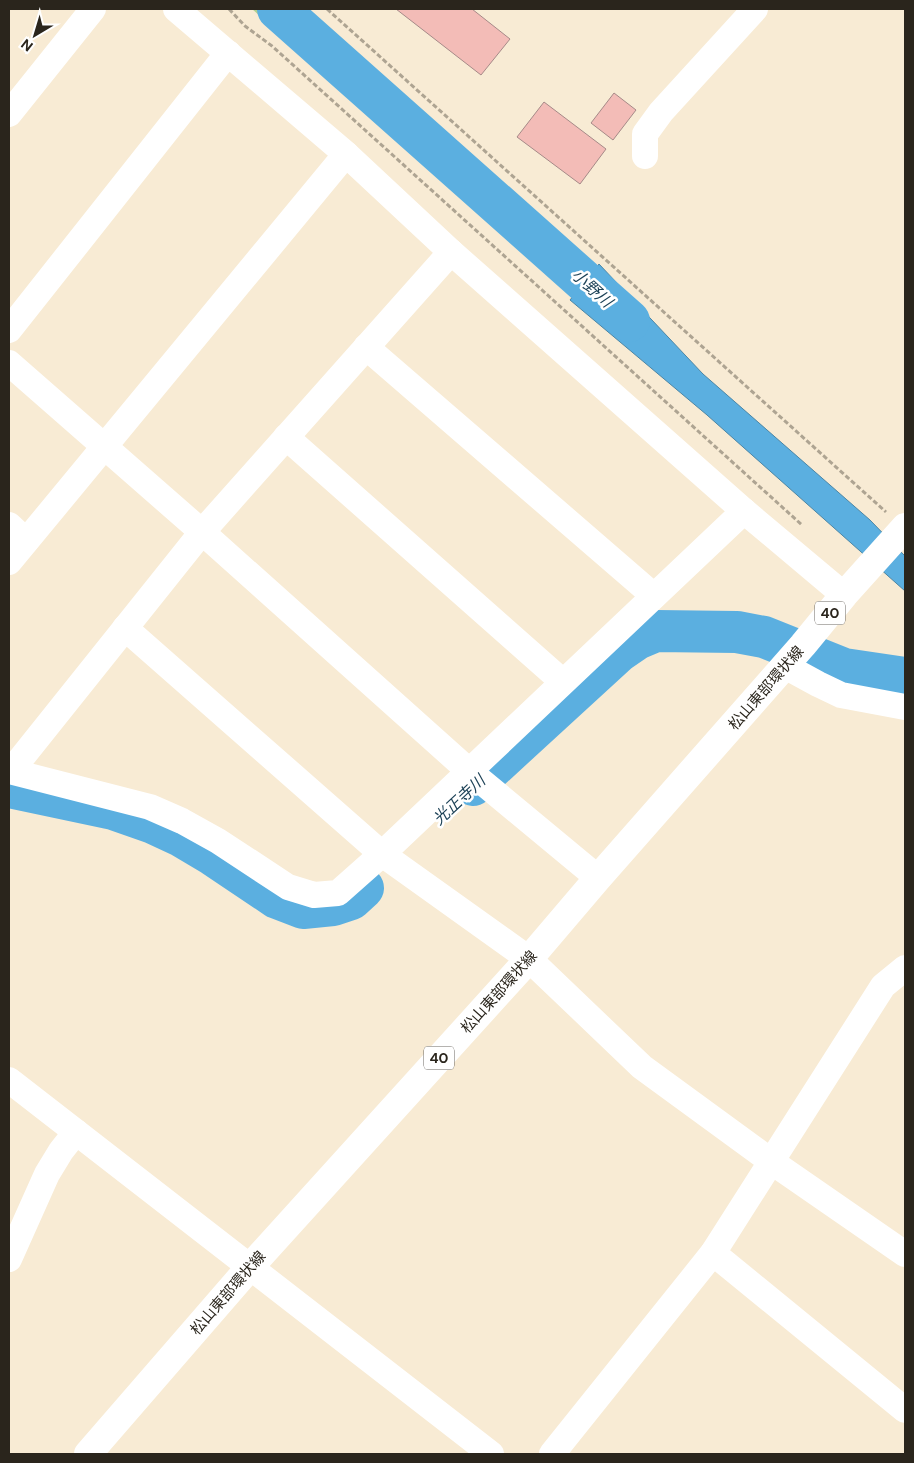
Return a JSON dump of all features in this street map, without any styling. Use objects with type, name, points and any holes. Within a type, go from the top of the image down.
[{"type":"main road","name":"松山東部環状線","points":[[88,1454],[250,1267],[529,959],[850,588],[903,530]]},
{"type":"street","points":[[9,114],[93,9]]},
{"type":"street","points":[[176,9],[346,154],[451,252],[744,511],[850,588]]},
{"type":"street","points":[[645,156],[645,134],[661,112],[755,9]]},
{"type":"street","points":[[9,330],[228,53]]},
{"type":"street","points":[[9,562],[18,533],[104,447],[346,154]]},
{"type":"street","points":[[451,252],[202,532],[10,771],[150,808],[182,821],[218,841],[288,887],[314,895],[338,893],[382,854],[744,511]]},
{"type":"street","points":[[366,347],[654,596]]},
{"type":"street","points":[[9,364],[202,532],[469,771],[598,878]]},
{"type":"street","points":[[286,437],[563,682]]},
{"type":"street","points":[[125,628],[382,854],[529,959],[642,1067],[772,1162],[905,1254]]},
{"type":"street","points":[[792,657],[841,695],[905,707]]},
{"type":"street","points":[[552,1454],[713,1254],[883,986],[905,968]]},
{"type":"street","points":[[9,1080],[491,1454]]},
{"type":"street","points":[[9,1259],[47,1174],[61,1151],[76,1132]]},
{"type":"street","points":[[713,1254],[905,1410]]},
{"type":"path","points":[[229,9],[245,26],[272,46],[806,528]]},
{"type":"path","points":[[327,9],[903,530]]},
{"type":"green space","points":[[252,9],[300,9],[323,28],[504,191],[595,269],[575,294]]},
{"type":"water","points":[[599,264],[703,374],[870,520],[905,556],[905,591],[707,415],[570,300]]},
{"type":"building","points":[[396,9],[472,9],[510,39],[481,75]]},
{"type":"building","points":[[614,93],[636,110],[613,140],[591,123]]},
{"type":"building","points":[[544,102],[606,149],[580,184],[517,137]]},
{"type":"waterway","name":"小野川","points":[[278,9],[629,321]]},
{"type":"waterway","name":"光正寺川","points":[[473,785],[618,652],[637,639],[656,631],[737,632],[764,637],[844,669],[905,678]]},
{"type":"waterway","name":"光正寺川","points":[[9,787],[113,809],[153,823],[181,836],[213,855],[277,898],[303,908],[333,905],[351,899],[363,888]]}]
